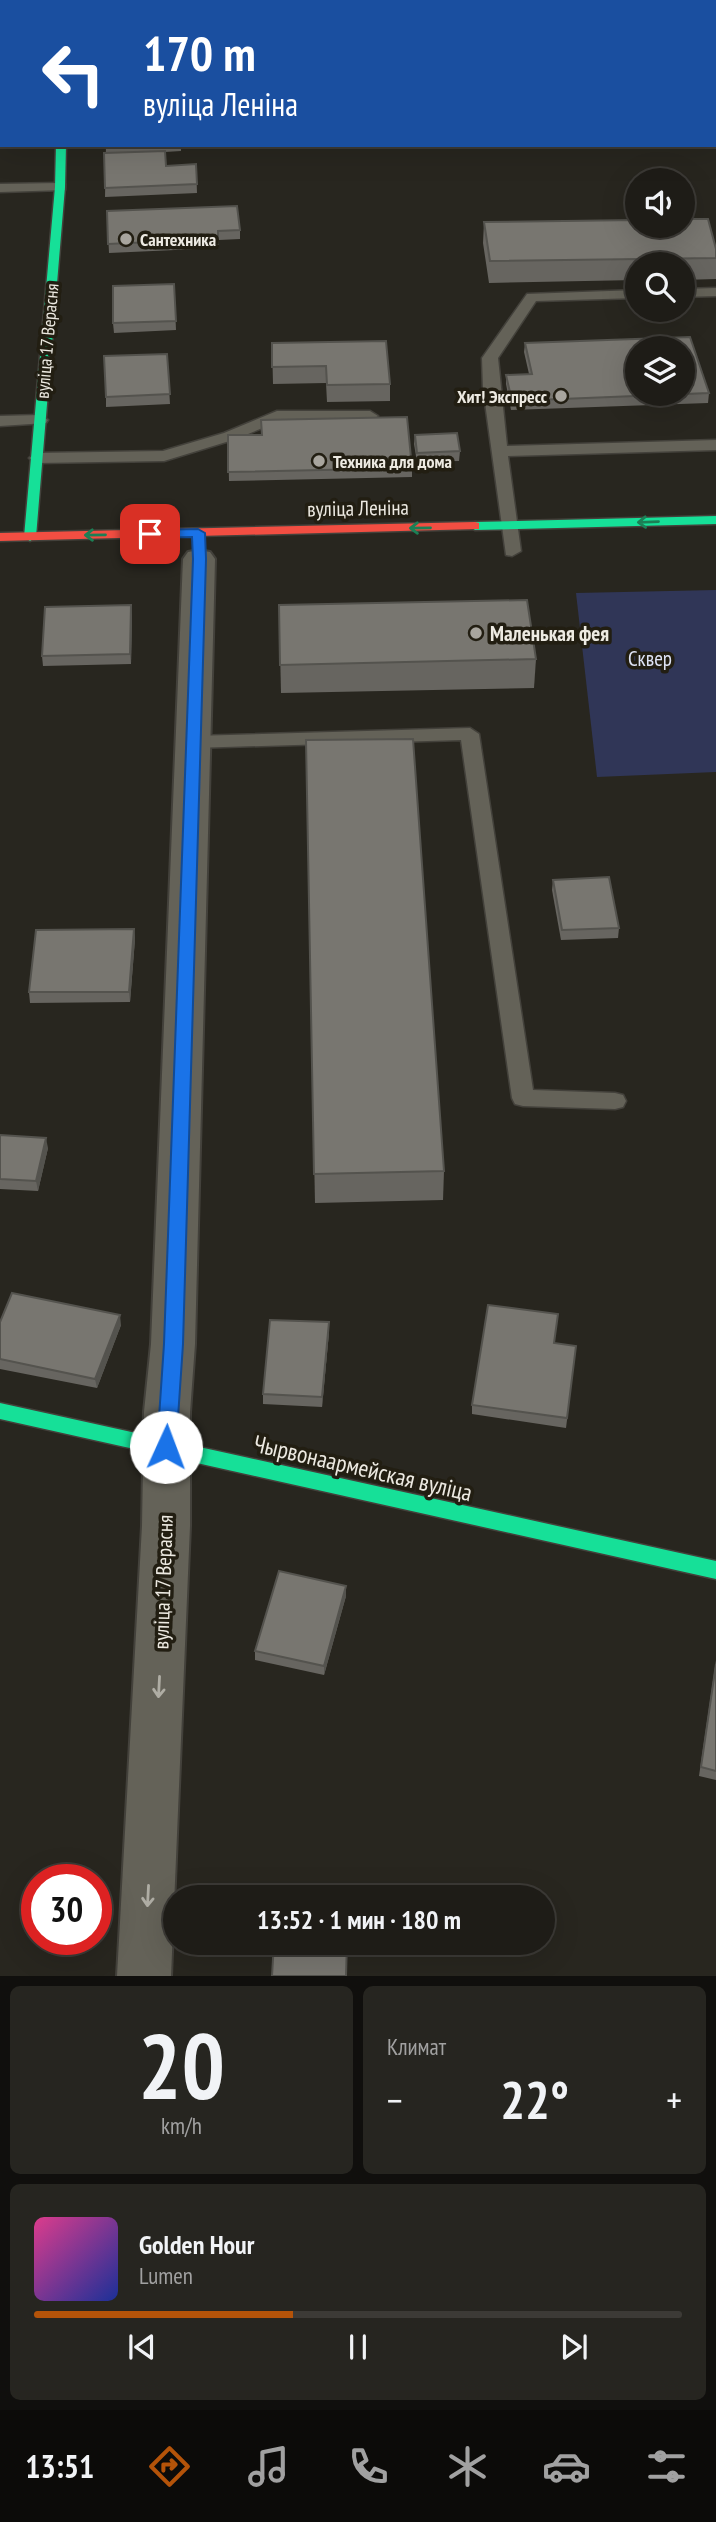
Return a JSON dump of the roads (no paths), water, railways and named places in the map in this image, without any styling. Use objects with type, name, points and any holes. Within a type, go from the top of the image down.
[{"type":"main road","name":"вуліца 17 Верасня","points":[[30,543],[60,187],[61,147]]},
{"type":"main road","name":"вуліца Леніна","points":[[0,537],[30,543],[199,552],[509,526],[716,520]]},
{"type":"main road","name":"Чырвонаармейская вуліца","points":[[0,1410],[716,1570]]},
{"type":"street","name":"вуліца 17 Верасня","points":[[144,1976],[166,1526],[166,1447],[174,1330],[199,552]]},
{"type":"lane","points":[[0,188],[60,187]]},
{"type":"lane","points":[[695,293],[716,292]]},
{"type":"lane","points":[[512,551],[491,388],[490,358],[532,297],[625,294]]},
{"type":"lane","points":[[37,458],[164,456],[230,436],[277,416],[370,416]]},
{"type":"lane","points":[[0,421],[40,420]]},
{"type":"lane","points":[[500,451],[716,445]]},
{"type":"lane","points":[[193,742],[470,734],[523,1098],[615,1101]]},
{"type":"place","name":"Сантехника","points":[[126,239]]},
{"type":"place","name":"Хит! Экспресс","points":[[561,396]]},
{"type":"place","name":"Техника для дома","points":[[319,461]]},
{"type":"place","name":"Маленькая фея","points":[[476,633]]},
{"type":"park label","name":"Сквер","points":[[650,658]]}]
